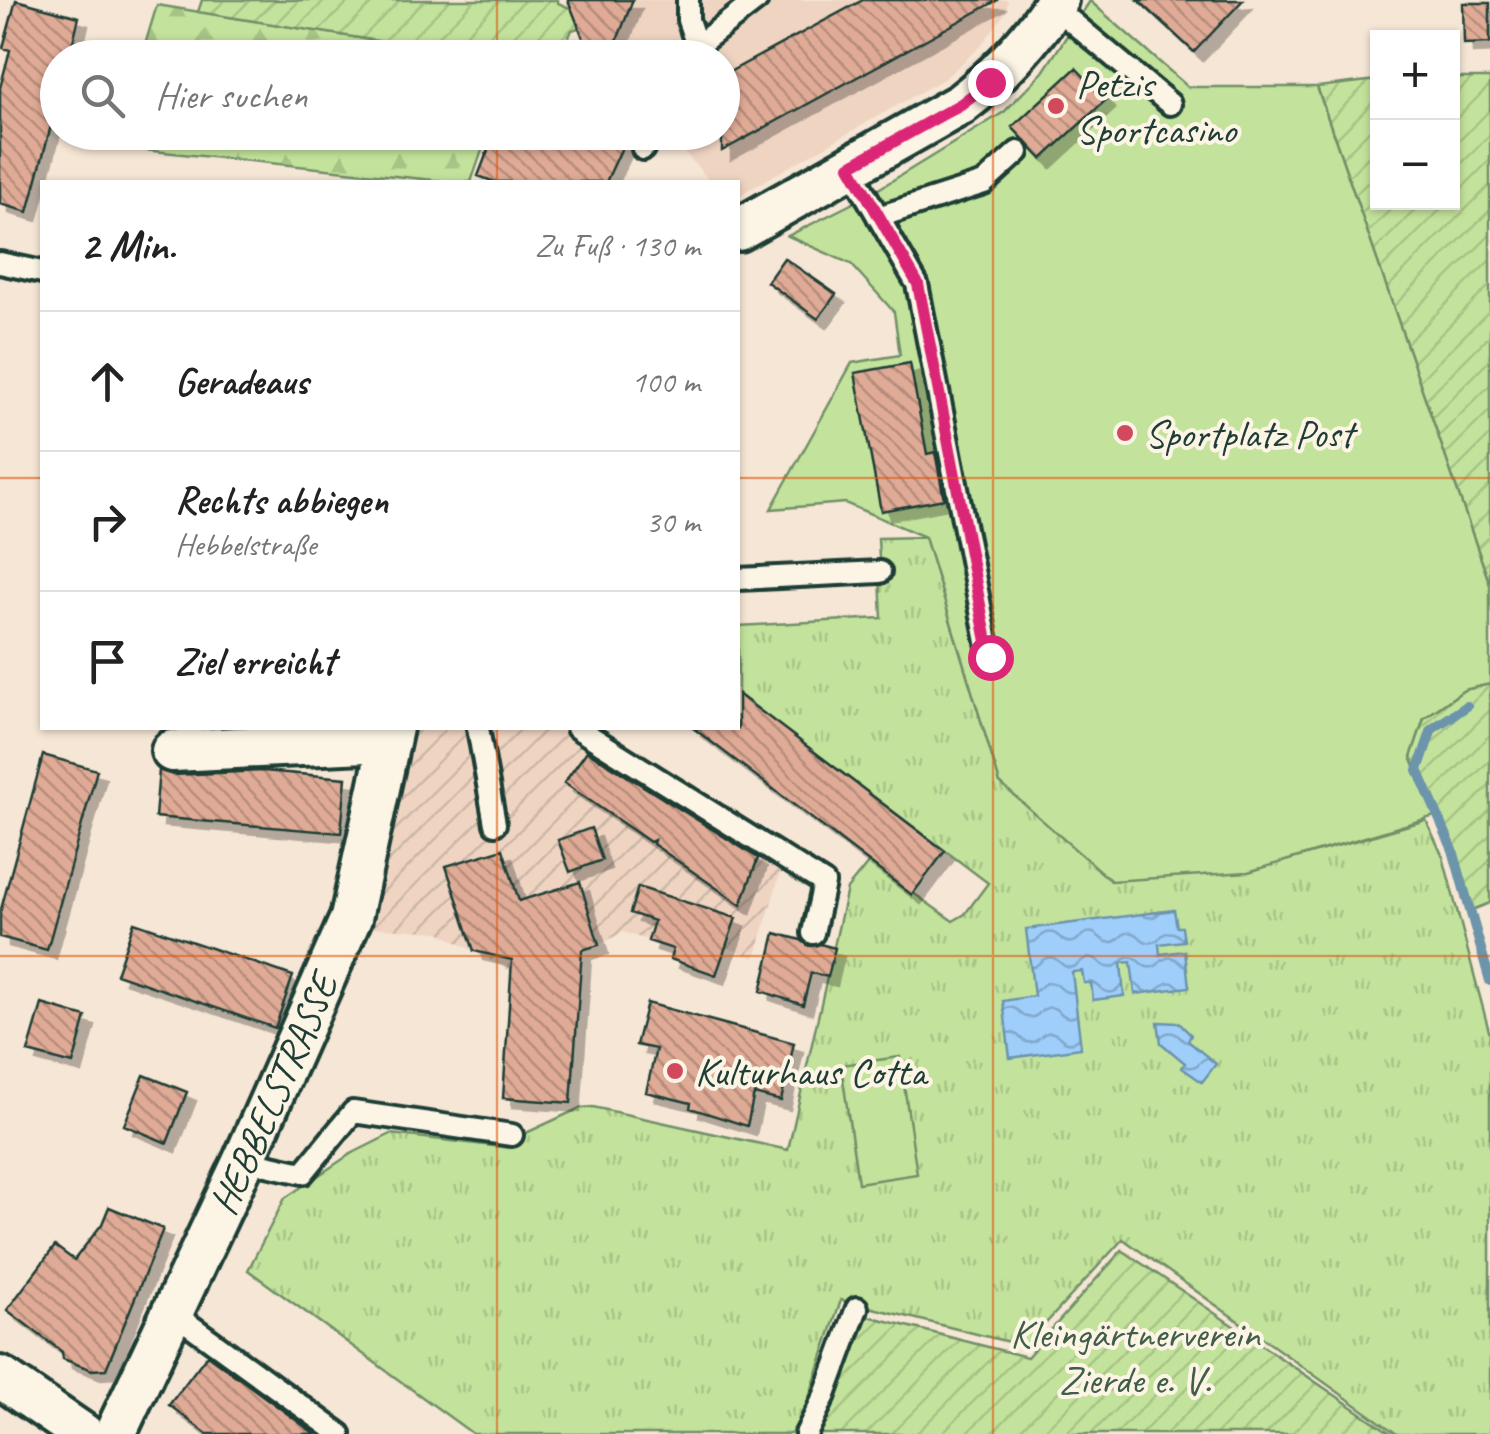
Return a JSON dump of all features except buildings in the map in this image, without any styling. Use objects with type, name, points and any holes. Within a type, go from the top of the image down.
[{"type":"street","points":[[740,229],[961,104],[990,82],[1020,51],[1052,2]]},
{"type":"street","name":"HEBBELSTRASSE","points":[[114,1434],[244,1160],[351,918],[390,734],[172,750]]},
{"type":"street","points":[[0,1377],[83,1434]]},
{"type":"lane","points":[[688,0],[692,40]]},
{"type":"lane","points":[[708,40],[756,0]]},
{"type":"lane","points":[[1052,2],[1170,104]]},
{"type":"lane","points":[[878,217],[984,183],[1018,152]]},
{"type":"lane","points":[[850,166],[918,284],[990,657]]},
{"type":"lane","points":[[0,263],[40,272]]},
{"type":"lane","points":[[740,579],[880,572]]},
{"type":"lane","points":[[478,730],[496,824]]},
{"type":"lane","points":[[580,730],[824,883],[813,933]]},
{"type":"lane","points":[[244,1160],[303,1173],[353,1112],[512,1135]]},
{"type":"lane","points":[[806,1434],[858,1308]]},
{"type":"lane","points":[[172,1312],[340,1434]]},
{"type":"shaded area","points":[[634,0],[1008,0],[1006,12],[980,47],[945,78],[740,195],[740,180],[709,180],[682,150],[740,150],[740,40],[615,40],[608,23],[621,29]]},
{"type":"shaded area","points":[[417,730],[558,730],[735,842],[782,867],[755,958],[679,930],[673,949],[623,932],[599,945],[510,971],[439,932],[368,927]]},
{"type":"green space","points":[[202,0],[558,0],[600,21],[572,30],[568,40],[371,40],[198,12]]},
{"type":"green space","name":"Sportplatz Post","points":[[1090,1],[1188,87],[1317,87],[1490,585],[1490,684],[1464,690],[1424,718],[1411,757],[1435,816],[1248,872],[1111,881],[1000,783],[925,537],[845,503],[771,509],[852,363],[900,355],[894,312],[851,264],[788,236],[867,196],[1004,112],[1043,72]]},
{"type":"green space","points":[[157,5],[372,40],[146,40]]},
{"type":"green space","points":[[1460,78],[1490,78],[1490,585],[1317,87],[1370,81],[1370,210],[1460,210]]},
{"type":"green space","points":[[143,150],[482,150],[472,180],[433,180]]},
{"type":"green space","points":[[925,537],[1000,783],[1248,872],[1426,820],[1443,857],[1490,1035],[1490,1434],[1397,1434],[1123,1239],[1025,1346],[841,1300],[805,1410],[791,1434],[473,1434],[248,1270],[285,1198],[349,1155],[391,1134],[509,1148],[511,1140],[580,1108],[593,1107],[788,1150],[847,889],[869,862],[953,921],[965,914],[988,883],[740,696],[740,626],[882,618],[878,538]]},
{"type":"green space","points":[[1490,684],[1490,903],[1467,912],[1449,847],[1411,757],[1424,718],[1464,690]]},
{"type":"green space","points":[[900,1057],[917,1174],[858,1183],[841,1065]]},
{"type":"green space","name":"Kleingärtnerverein Zierde e. V.","points":[[1122,1250],[1392,1434],[815,1434],[868,1316],[1027,1357]]},
{"type":"water","points":[[1174,910],[1184,941],[1159,944],[1160,954],[1185,951],[1189,987],[1135,994],[1131,962],[1121,963],[1124,996],[1093,1000],[1091,983],[1084,983],[1082,971],[1072,972],[1081,1048],[1010,1058],[1003,1001],[1034,996],[1026,929]]},
{"type":"water","points":[[1158,1022],[1179,1023],[1191,1035],[1188,1041],[1216,1064],[1202,1082],[1182,1068],[1185,1063],[1161,1043]]},
{"type":"waterway","points":[[1467,706],[1432,729],[1418,770],[1453,850],[1490,981]]},
{"type":"place","name":"Petzis Sportcasino","points":[[1056,106]]},
{"type":"place","name":"Sportplatz Post","points":[[1125,433]]},
{"type":"place","name":"Kulturhaus Cotta","points":[[675,1071]]},
{"type":"route","points":[[990,82],[961,104],[850,166],[918,284],[990,657]]}]
